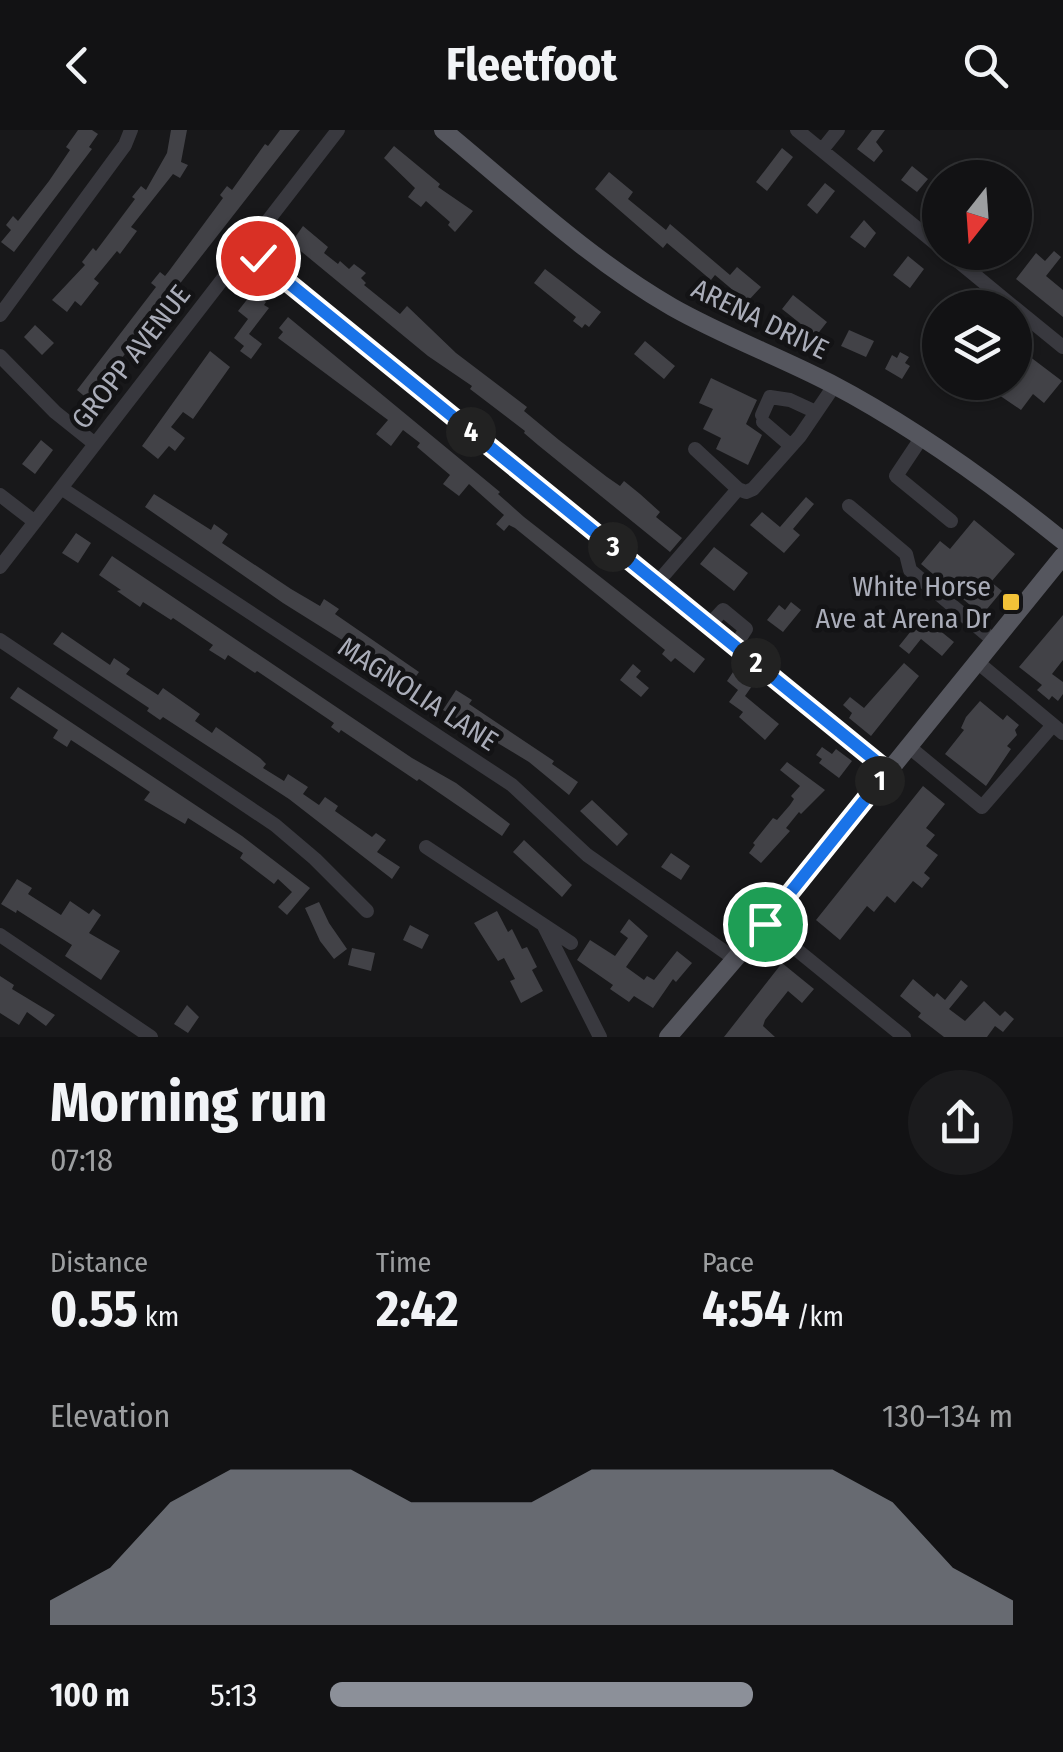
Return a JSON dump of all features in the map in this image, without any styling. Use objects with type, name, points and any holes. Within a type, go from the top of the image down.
[{"type":"main road","name":"ARENA DRIVE","points":[[444,130],[630,281],[704,324],[834,386],[922,437],[984,479],[1063,541]]},
{"type":"main road","points":[[668,1037],[765,924],[1063,556]]},
{"type":"street","points":[[0,316],[125,145],[131,130]]},
{"type":"street","name":"GROPP AVENUE","points":[[0,567],[338,130]]},
{"type":"street","points":[[797,130],[922,232]]},
{"type":"street","points":[[822,150],[838,130]]},
{"type":"street","points":[[246,249],[888,771]]},
{"type":"street","points":[[969,270],[993,290]]},
{"type":"street","points":[[1032,322],[1063,347]]},
{"type":"street","points":[[0,356],[55,412],[95,444]]},
{"type":"street","points":[[695,449],[738,489],[754,489],[834,386]]},
{"type":"street","points":[[791,446],[762,418],[770,397],[790,400],[816,412]]},
{"type":"street","points":[[922,437],[896,476],[951,520]]},
{"type":"street","name":"MAGNOLIA LANE","points":[[61,488],[512,785],[587,855],[734,959]]},
{"type":"street","points":[[657,583],[738,489]]},
{"type":"street","points":[[0,494],[35,522]]},
{"type":"street","points":[[850,506],[906,554],[910,570],[993,640]]},
{"type":"street","points":[[0,640],[275,825],[315,858],[367,911]]},
{"type":"street","points":[[908,746],[982,807],[1058,729],[976,661]]},
{"type":"street","points":[[426,848],[571,943]]},
{"type":"street","points":[[765,924],[904,1037]]},
{"type":"street","points":[[543,925],[600,1037]]},
{"type":"street","points":[[0,935],[151,1037]]},
{"type":"building","points":[[78,130],[98,134],[89,147],[92,149],[14,252],[1,242],[11,230],[6,225],[13,216],[18,221],[49,181]]},
{"type":"building","points":[[171,130],[187,130],[181,162],[188,165],[180,178],[173,174],[131,227],[137,231],[94,279],[99,283],[81,306],[75,301],[67,312],[52,300],[85,265],[82,262],[93,248],[96,251],[141,186],[146,190],[167,153]]},
{"type":"building","points":[[280,130],[300,130],[89,400],[77,390],[156,287],[151,283],[160,272],[165,276],[223,198],[220,195],[227,186],[232,190]]},
{"type":"building","points":[[872,130],[885,130],[876,142],[883,151],[874,162],[857,149]]},
{"type":"building","points":[[394,146],[440,184],[438,187],[473,211],[455,232],[448,225],[450,222],[426,201],[421,207],[408,197],[415,188],[384,158]]},
{"type":"building","points":[[782,148],[793,157],[767,191],[756,182]]},
{"type":"building","points":[[912,166],[922,174],[922,186],[917,192],[901,180]]},
{"type":"building","points":[[609,172],[633,192],[628,199],[666,230],[670,224],[730,275],[737,267],[761,287],[747,302],[715,275],[711,280],[667,243],[663,248],[595,189]]},
{"type":"building","points":[[825,183],[835,191],[817,214],[807,205]]},
{"type":"building","points":[[864,220],[876,233],[865,248],[850,237]]},
{"type":"building","points":[[303,226],[328,247],[324,253],[338,264],[340,261],[349,269],[354,264],[366,273],[361,278],[364,285],[400,314],[407,306],[456,353],[527,407],[524,411],[559,440],[620,486],[624,481],[640,494],[660,512],[656,517],[682,538],[670,552],[470,389],[472,386],[428,356],[291,243]]},
{"type":"building","points":[[1054,251],[1061,257],[1046,276],[1063,290],[1063,317],[1016,279],[1023,270],[1032,270],[1036,253],[1045,261]]},
{"type":"building","points":[[908,256],[923,270],[910,288],[893,275]]},
{"type":"building","points":[[545,269],[601,312],[589,327],[585,324],[582,328],[573,321],[576,317],[534,283]]},
{"type":"building","points":[[253,292],[269,308],[249,334],[262,344],[251,359],[240,351],[244,346],[234,338],[248,319],[238,311]]},
{"type":"building","points":[[793,295],[827,322],[816,336],[782,309]]},
{"type":"building","points":[[288,317],[500,492],[524,517],[705,659],[694,673],[675,658],[671,662],[662,654],[665,650],[515,528],[509,525],[504,531],[496,524],[504,515],[469,484],[459,496],[443,484],[450,475],[403,430],[391,446],[376,434],[388,420],[278,338],[283,332],[279,328]]},
{"type":"building","points":[[35,325],[54,343],[42,355],[24,337]]},
{"type":"building","points":[[849,330],[874,341],[866,357],[841,346]]},
{"type":"building","points":[[645,341],[675,366],[664,379],[634,354]]},
{"type":"building","points":[[210,351],[230,367],[193,419],[183,412],[171,427],[185,438],[175,451],[169,446],[158,459],[142,446]]},
{"type":"building","points":[[900,352],[909,357],[905,363],[910,366],[902,379],[885,369],[892,355],[897,358]]},
{"type":"building","points":[[1032,358],[1062,381],[1044,403],[1033,394]]},
{"type":"building","points":[[711,378],[757,400],[746,424],[762,435],[748,465],[716,449],[721,438],[703,429],[713,409],[699,403]]},
{"type":"building","points":[[1006,400],[1028,400],[1021,410]]},
{"type":"building","points":[[41,440],[53,450],[35,474],[22,464]]},
{"type":"building","points":[[154,494],[211,530],[214,524],[228,534],[222,543],[320,606],[324,599],[339,609],[335,614],[419,672],[409,686],[283,603],[145,507]]},
{"type":"building","points":[[806,497],[814,504],[793,529],[800,535],[784,553],[750,525],[762,512],[780,527]]},
{"type":"building","points":[[974,520],[1015,554],[991,582],[1002,591],[982,615],[921,564],[940,541],[950,549]]},
{"type":"building","points":[[76,533],[91,543],[78,563],[62,553]]},
{"type":"building","points":[[714,547],[748,573],[734,591],[700,564]]},
{"type":"building","points":[[112,556],[412,758],[456,783],[510,824],[502,836],[419,779],[341,730],[339,733],[331,727],[334,723],[257,671],[228,655],[225,660],[209,650],[213,645],[173,618],[143,602],[140,607],[117,591],[121,590],[99,575]]},
{"type":"building","points":[[791,602],[801,610],[783,632],[767,620],[779,605],[785,610]]},
{"type":"building","points":[[1063,615],[1063,660],[1052,674],[1063,682],[1063,694],[1058,701],[1052,696],[1049,700],[1037,690],[1042,685],[1019,667]]},
{"type":"building","points":[[914,620],[923,627],[928,621],[954,642],[942,656],[921,639],[909,654],[899,646]]},
{"type":"building","points":[[62,632],[110,665],[114,658],[130,669],[126,674],[158,695],[163,688],[200,714],[195,721],[212,733],[216,727],[260,758],[266,764],[263,768],[284,781],[288,774],[308,787],[303,794],[319,805],[325,797],[338,806],[335,811],[372,837],[376,833],[386,840],[377,852],[400,867],[392,879],[289,799],[163,717],[160,720],[147,711],[149,708],[53,644]]},
{"type":"building","points":[[904,663],[919,676],[871,736],[849,718],[852,713],[843,705],[850,697],[864,708]]},
{"type":"building","points":[[633,664],[641,671],[636,677],[649,688],[641,697],[620,680]]},
{"type":"building","points":[[733,672],[752,686],[745,696],[779,724],[765,740],[739,717],[743,712],[729,702],[738,690],[727,681]]},
{"type":"building","points":[[18,687],[242,836],[310,888],[287,915],[278,907],[292,892],[278,879],[274,884],[240,858],[243,853],[188,818],[185,824],[144,800],[150,792],[71,740],[67,747],[53,738],[58,730],[10,698]]},
{"type":"building","points":[[456,690],[472,700],[469,704],[554,761],[552,764],[578,782],[569,795],[529,762],[443,710]]},
{"type":"building","points":[[980,701],[1003,720],[1007,715],[1019,725],[1017,735],[1007,746],[1011,749],[986,786],[945,754]]},
{"type":"building","points":[[822,747],[832,754],[836,749],[852,761],[839,778],[819,763],[822,759],[816,755]]},
{"type":"building","points":[[787,762],[825,790],[799,812],[786,828],[790,831],[761,863],[749,853],[753,843],[773,818],[777,820],[790,805],[794,799],[791,796],[800,786],[780,770]]},
{"type":"building","points":[[923,786],[945,804],[926,828],[935,835],[926,846],[938,855],[924,873],[930,878],[922,888],[913,881],[895,903],[887,896],[874,912],[867,906],[840,940],[816,920]]},
{"type":"building","points":[[592,800],[628,834],[617,846],[580,811]]},
{"type":"building","points":[[524,840],[572,885],[562,897],[513,852]]},
{"type":"building","points":[[671,853],[690,866],[681,880],[661,867]]},
{"type":"building","points":[[17,879],[32,888],[28,894],[61,915],[70,901],[89,914],[93,909],[101,915],[89,933],[120,951],[101,980],[65,956],[72,945],[1,904]]},
{"type":"building","points":[[319,902],[347,949],[334,959],[320,941],[305,908]]},
{"type":"building","points":[[497,911],[522,949],[527,947],[537,967],[532,970],[543,991],[521,1003],[504,958],[498,961],[474,923]]},
{"type":"building","points":[[629,919],[648,936],[626,967],[644,980],[647,976],[654,980],[677,951],[692,963],[676,982],[673,979],[653,1008],[634,996],[629,1002],[610,989],[613,985],[577,960],[590,940],[615,956],[628,938],[620,932]]},
{"type":"building","points":[[410,925],[429,935],[422,949],[403,940]]},
{"type":"building","points":[[352,948],[375,953],[371,971],[348,965]]},
{"type":"building","points":[[782,963],[814,989],[802,1003],[788,991],[763,1026],[775,1037],[724,1037]]},
{"type":"building","points":[[0,976],[14,985],[12,989],[55,1015],[46,1026],[27,1012],[19,1025],[0,1013]]},
{"type":"building","points":[[913,979],[934,997],[937,993],[945,1000],[961,980],[968,986],[949,1009],[965,1021],[984,1001],[1000,1016],[1005,1011],[1014,1019],[1003,1032],[995,1026],[987,1037],[944,1037],[918,1017],[921,1013],[900,996]]},
{"type":"building","points":[[187,1005],[199,1017],[188,1033],[174,1024]]},
{"type":"place","name":"White Horse Ave at Arena Dr","points":[[1011,602]]},
{"type":"route","points":[[258,258],[888,771],[765,924]]}]
